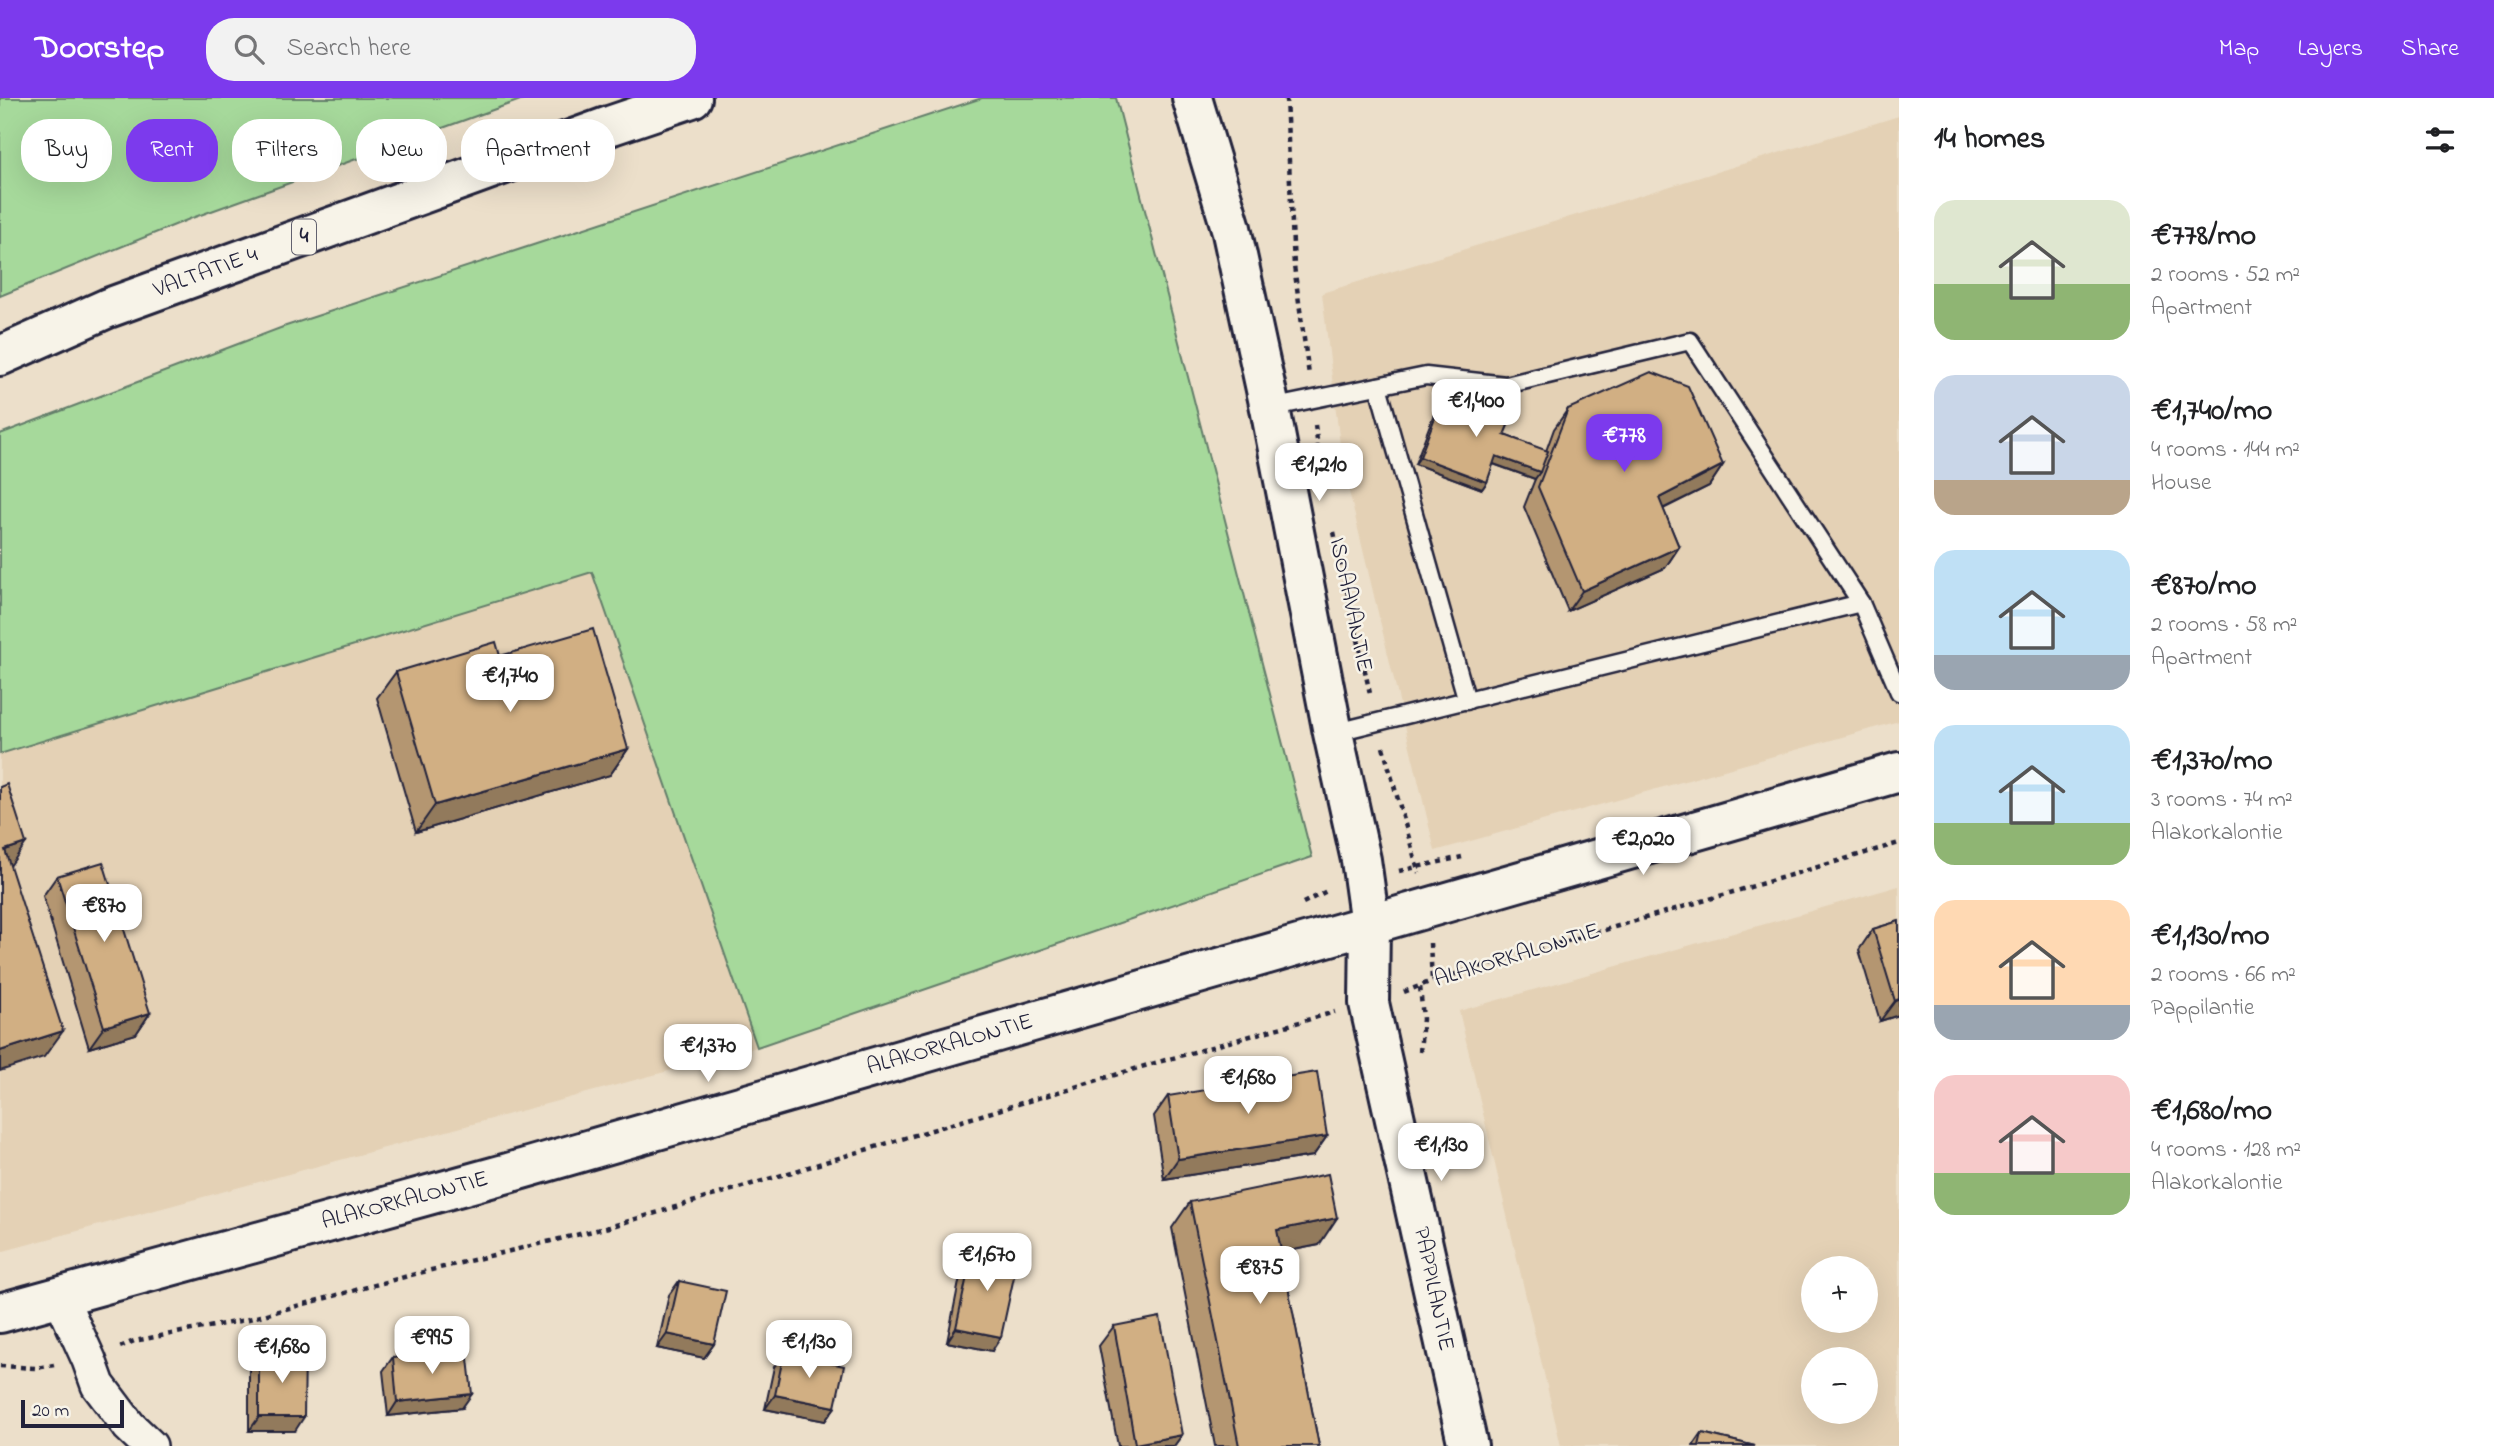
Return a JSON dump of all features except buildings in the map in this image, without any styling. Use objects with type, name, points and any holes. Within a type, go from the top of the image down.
[{"type":"main road","name":"VALTATIE 4","points":[[0,356],[108,309],[692,98]]},
{"type":"main road","name":"ISOAAVANTIE","points":[[1192,98],[1231,228],[1270,408],[1361,860],[1370,924]]},
{"type":"main road","name":"ALAKORKALONTIE","points":[[0,1313],[508,1172],[1899,772]]},
{"type":"main road","name":"PAPPILANTIE","points":[[1370,924],[1369,1003],[1468,1446]]},
{"type":"street","points":[[60,1296],[98,1385],[129,1426],[150,1446]]},
{"type":"lane","points":[[1270,408],[1426,376],[1506,385],[1690,341],[1861,603],[1899,692]]},
{"type":"lane","points":[[1378,386],[1467,701]]},
{"type":"lane","points":[[1334,733],[1861,603]]},
{"type":"path","points":[[1286,98],[1294,266],[1319,453]]},
{"type":"path","name":"ISOAAVANTIE","points":[[1332,521],[1376,723],[1429,908],[1432,981]]},
{"type":"path","name":"ALAKORKALONTIE","points":[[0,1366],[36,1367],[89,1360],[134,1341],[244,1320],[419,1273],[609,1227],[1198,1050],[1369,1003],[1432,981],[1899,843]]},
{"type":"shaded area","points":[[1899,116],[1899,721],[1435,851],[1342,462],[1322,293]]},
{"type":"shaded area","points":[[592,572],[757,1047],[0,1252],[0,754]]},
{"type":"shaded area","points":[[1899,886],[1899,1446],[1561,1446],[1459,1011]]},
{"type":"green space","points":[[0,98],[526,98],[461,119],[447,126],[447,119],[356,119],[356,159],[342,164],[342,119],[232,119],[232,182],[292,182],[192,218],[0,296]]},
{"type":"green space","points":[[982,98],[1116,98],[1312,857],[757,1047],[592,572],[0,754],[0,434],[283,327]]}]
